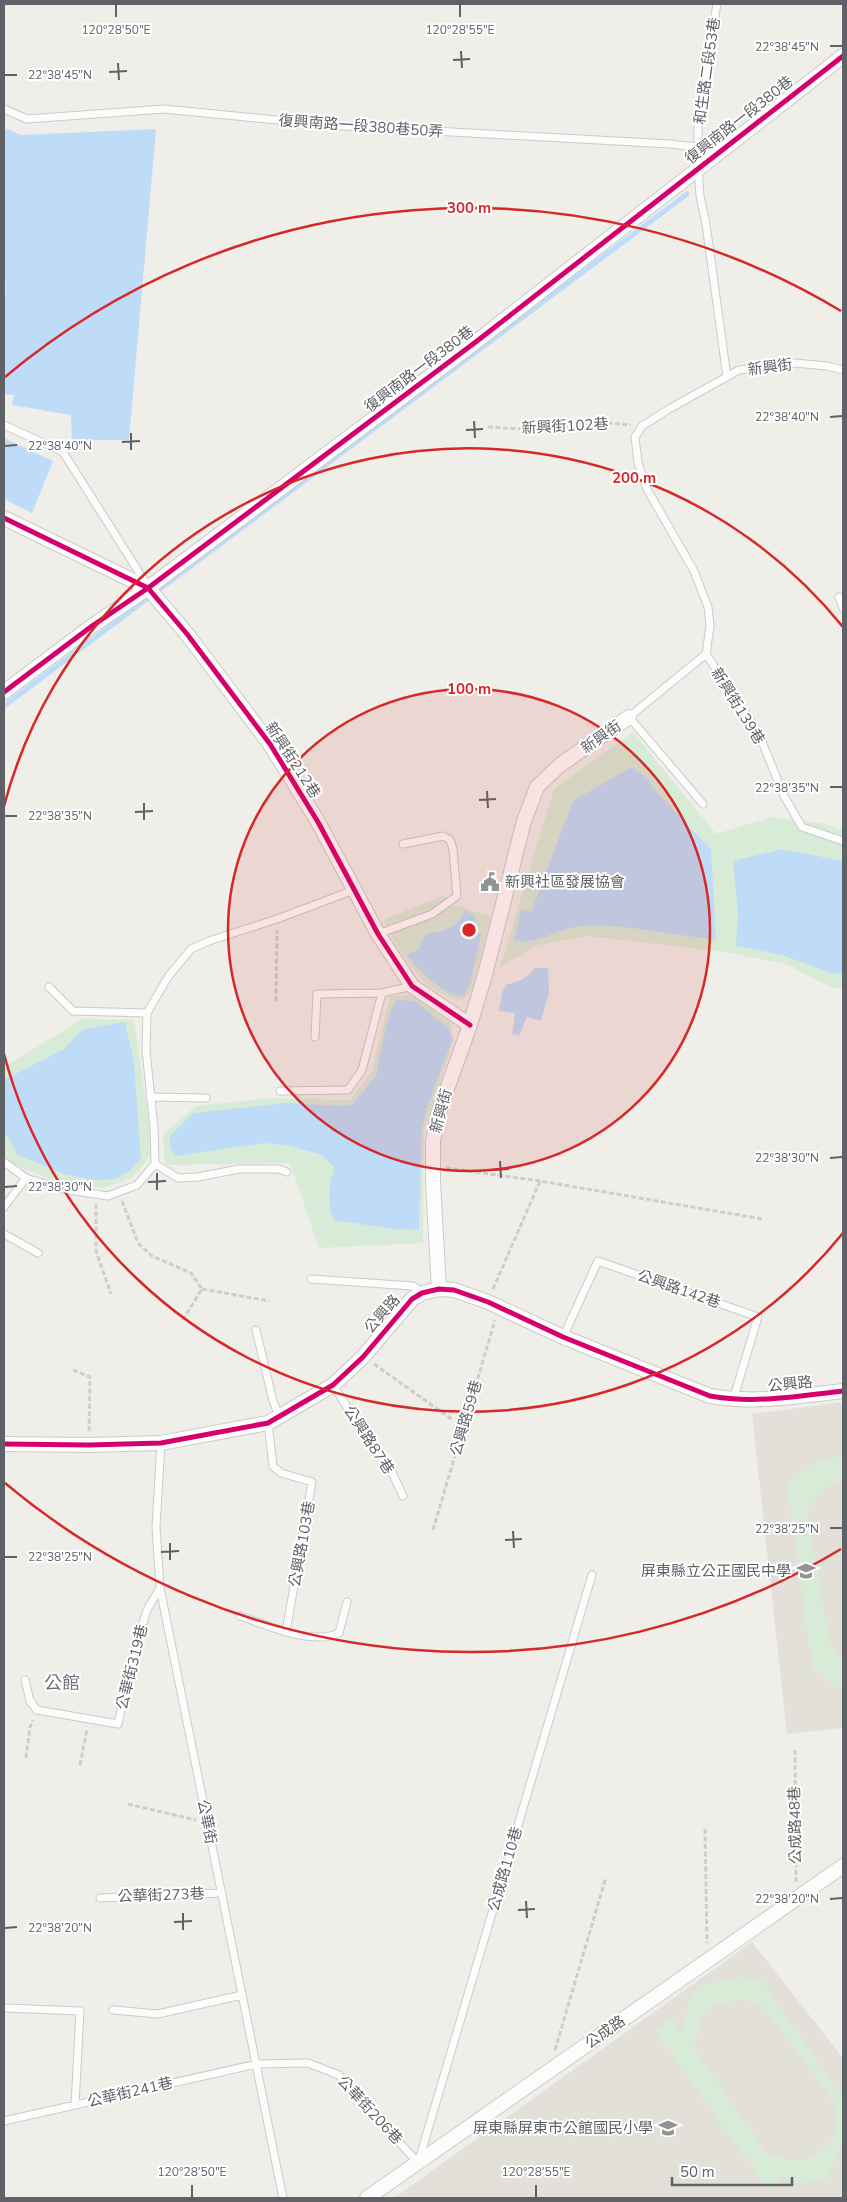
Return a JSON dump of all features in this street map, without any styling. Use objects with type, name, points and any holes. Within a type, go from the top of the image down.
[{"type":"street","name":"復興南路一段380巷","points":[[4,692],[92,626],[148,588],[477,341],[843,56]]},
{"type":"street","name":"新興街212巷","points":[[4,518],[148,588],[188,634],[270,744],[318,822],[378,934],[412,986],[470,1025]]},
{"type":"street","name":"新興街","points":[[439,1289],[433,1141],[438,1114],[470,1025],[486,971],[524,821],[537,787],[560,765],[629,718]]},
{"type":"street","name":"公興路","points":[[4,1444],[89,1445],[161,1443],[274,1420],[333,1385],[362,1357],[397,1314],[412,1299],[422,1293],[439,1289],[454,1290],[493,1304],[563,1337],[710,1396],[733,1400],[762,1400],[843,1391]]},
{"type":"street","name":"公成路","points":[[367,2198],[843,1866]]},
{"type":"lane","name":"和生路二段53巷","points":[[717,4],[698,116],[698,168],[700,196],[706,224],[727,377]]},
{"type":"lane","name":"復興南路一段380巷50弄","points":[[4,109],[27,119],[164,109],[327,125],[698,147],[721,150]]},
{"type":"lane","name":"新興街","points":[[642,426],[669,408],[739,370],[795,363],[827,366],[843,370]]},
{"type":"lane","points":[[4,425],[63,452],[148,588]]},
{"type":"lane","points":[[642,426],[635,437],[638,464],[648,489],[694,571],[708,607],[710,626],[706,654]]},
{"type":"lane","points":[[839,597],[843,608]]},
{"type":"lane","name":"新興街","points":[[629,718],[706,654]]},
{"type":"lane","name":"新興街139巷","points":[[706,654],[759,734],[784,796],[802,827],[843,840]]},
{"type":"lane","points":[[629,718],[703,804]]},
{"type":"lane","points":[[378,934],[432,914],[457,896],[453,849],[450,840],[443,836],[403,844]]},
{"type":"lane","points":[[4,1162],[26,1178],[63,1189],[108,1196],[137,1185],[155,1164],[154,1128],[146,1050],[147,1013],[168,977],[191,949],[354,890]]},
{"type":"lane","points":[[315,1037],[317,994],[382,993],[412,986]]},
{"type":"lane","points":[[49,987],[73,1011],[147,1013]]},
{"type":"lane","points":[[280,1091],[348,1090],[362,1070],[382,993]]},
{"type":"lane","points":[[150,1097],[206,1098]]},
{"type":"lane","points":[[155,1164],[178,1178],[198,1177],[239,1169],[278,1169],[287,1172]]},
{"type":"lane","points":[[4,1207],[26,1178]]},
{"type":"lane","points":[[4,1234],[38,1253]]},
{"type":"lane","name":"公興路142巷","points":[[563,1337],[598,1261],[758,1317],[733,1400]]},
{"type":"lane","points":[[310,1279],[413,1286],[422,1293]]},
{"type":"lane","points":[[256,1330],[273,1401],[274,1420]]},
{"type":"lane","name":"公興路87巷","points":[[333,1385],[367,1438],[388,1464],[403,1496]]},
{"type":"lane","name":"公興路103巷","points":[[274,1420],[273,1466],[281,1473],[312,1482],[286,1632]]},
{"type":"lane","name":"公華街","points":[[161,1443],[156,1527],[160,1588],[283,2198]]},
{"type":"lane","name":"公成路110巷","points":[[418,2163],[592,1575]]},
{"type":"lane","name":"公華街319巷","points":[[37,1710],[118,1724],[132,1659],[147,1610],[160,1588]]},
{"type":"lane","points":[[240,1616],[286,1632],[331,1637],[339,1633],[347,1602]]},
{"type":"lane","points":[[25,1680],[30,1701],[37,1710]]},
{"type":"lane","name":"公華街273巷","points":[[100,1898],[222,1893]]},
{"type":"lane","points":[[113,2010],[158,2014],[242,1995]]},
{"type":"lane","points":[[4,2008],[80,2011],[75,2105]]},
{"type":"lane","name":"公華街206巷","points":[[257,2064],[308,2063],[339,2075],[418,2163]]},
{"type":"lane","name":"公華街241巷","points":[[4,2121],[257,2064]]},
{"type":"path","points":[[276,1001],[277,919]]},
{"type":"path","points":[[433,1167],[540,1181],[763,1219]]},
{"type":"path","points":[[118,1192],[138,1243],[152,1256],[191,1273],[202,1289],[270,1301]]},
{"type":"path","points":[[96,1194],[96,1251],[111,1294]]},
{"type":"path","points":[[182,1321],[202,1289]]},
{"type":"path","points":[[362,1357],[453,1420]]},
{"type":"path","points":[[73,1370],[90,1377],[89,1445]]},
{"type":"path","points":[[26,1758],[30,1727],[37,1710]]},
{"type":"path","points":[[80,1765],[89,1719]]},
{"type":"path","points":[[128,1804],[208,1823]]},
{"type":"path","points":[[705,1829],[708,1961]]},
{"type":"path","points":[[554,2068],[553,2056],[606,1877]]},
{"type":"shaded area","name":"屏東縣立公正國民中學","points":[[843,1402],[843,1728],[787,1734],[752,1414]]},
{"type":"shaded area","name":"屏東縣屏東市公館國民小學","points":[[752,1942],[843,2058],[843,2198],[394,2198]]},
{"type":"green space","points":[[633,732],[716,834],[772,817],[826,824],[843,830],[843,989],[833,988],[786,964],[719,951],[589,936],[538,945],[500,967],[554,789]]},
{"type":"green space","points":[[444,895],[453,905],[491,916],[472,990],[462,1000],[452,998],[433,989],[424,981],[408,962],[383,920]]},
{"type":"green space","points":[[411,995],[450,1022],[454,1039],[424,1130],[423,1243],[319,1248],[290,1163],[165,1165],[163,1134],[196,1106],[271,1098],[350,1100],[372,1071],[390,996]]},
{"type":"green space","points":[[83,1019],[134,1020],[149,1121],[150,1156],[132,1178],[103,1188],[58,1182],[9,1163],[4,1154],[4,1067]]},
{"type":"green space","points":[[843,1456],[843,1481],[837,1482],[822,1491],[807,1511],[829,1639],[836,1654],[843,1658],[843,1690],[831,1684],[812,1668],[787,1485],[806,1468],[825,1460]]},
{"type":"green space","points":[[738,1977],[761,1980],[843,2098],[843,2141],[827,2177],[813,2182],[802,2183],[778,2174],[781,2180],[769,2190],[655,2031],[671,2018],[681,2034],[689,2001],[698,1986]],"holes":[[[743,1999],[762,2005],[836,2105],[836,2127],[833,2140],[821,2152],[804,2161],[786,2160],[766,2152],[694,2049],[699,2026],[707,2012],[713,2007]]]},
{"type":"water","points":[[4,128],[21,135],[156,129],[129,440],[72,440],[71,415],[12,405],[14,395],[4,394],[6,283],[4,281]]},
{"type":"water","points":[[4,438],[53,461],[32,513],[4,499]]},
{"type":"water","points":[[631,767],[648,779],[652,787],[711,850],[716,940],[613,926],[581,926],[572,927],[531,941],[514,940],[521,909],[531,912],[573,801]]},
{"type":"water","points":[[778,850],[794,851],[843,861],[843,974],[831,973],[782,955],[736,946],[738,913],[733,861]]},
{"type":"water","points":[[464,911],[475,915],[474,932],[481,935],[470,984],[465,995],[458,996],[433,982],[407,955],[420,949],[423,938],[427,933],[449,928],[462,917]]},
{"type":"water","points":[[534,968],[548,968],[549,993],[541,1021],[527,1017],[519,1036],[512,1034],[515,1013],[499,1011],[502,993],[506,985],[526,977]]},
{"type":"water","points":[[395,1001],[415,1001],[449,1029],[452,1040],[429,1102],[422,1127],[419,1230],[393,1229],[334,1220],[329,1200],[334,1167],[322,1155],[291,1146],[264,1143],[176,1156],[170,1149],[170,1136],[193,1113],[286,1103],[344,1106],[353,1104],[376,1076],[386,1026]]},
{"type":"water","points":[[125,1022],[134,1063],[141,1159],[130,1171],[115,1179],[93,1180],[64,1174],[18,1155],[4,1131],[4,1080],[64,1049],[83,1029]]},
{"type":"waterway","points":[[4,706],[687,194]]},
{"type":"cycle path","points":[[4,692],[92,626],[148,588],[477,341],[843,56]]},
{"type":"cycle path","points":[[4,518],[148,588],[187,634],[270,744],[318,822],[378,934],[412,986],[470,1025]]},
{"type":"cycle path","points":[[4,1444],[89,1445],[161,1443],[268,1423],[333,1385],[363,1357],[412,1299],[422,1293],[439,1289],[454,1290],[488,1302],[563,1337],[710,1396],[760,1399],[843,1391]]},
{"type":"place","name":"新興社區發展協會","points":[[490,882]]},
{"type":"place","name":"屏東縣立公正國民中學","points":[[806,1571]]},
{"type":"place","name":"屏東縣屏東市公館國民小學","points":[[668,2128]]},
{"type":"district","name":"公館","points":[[62,1683]]}]
